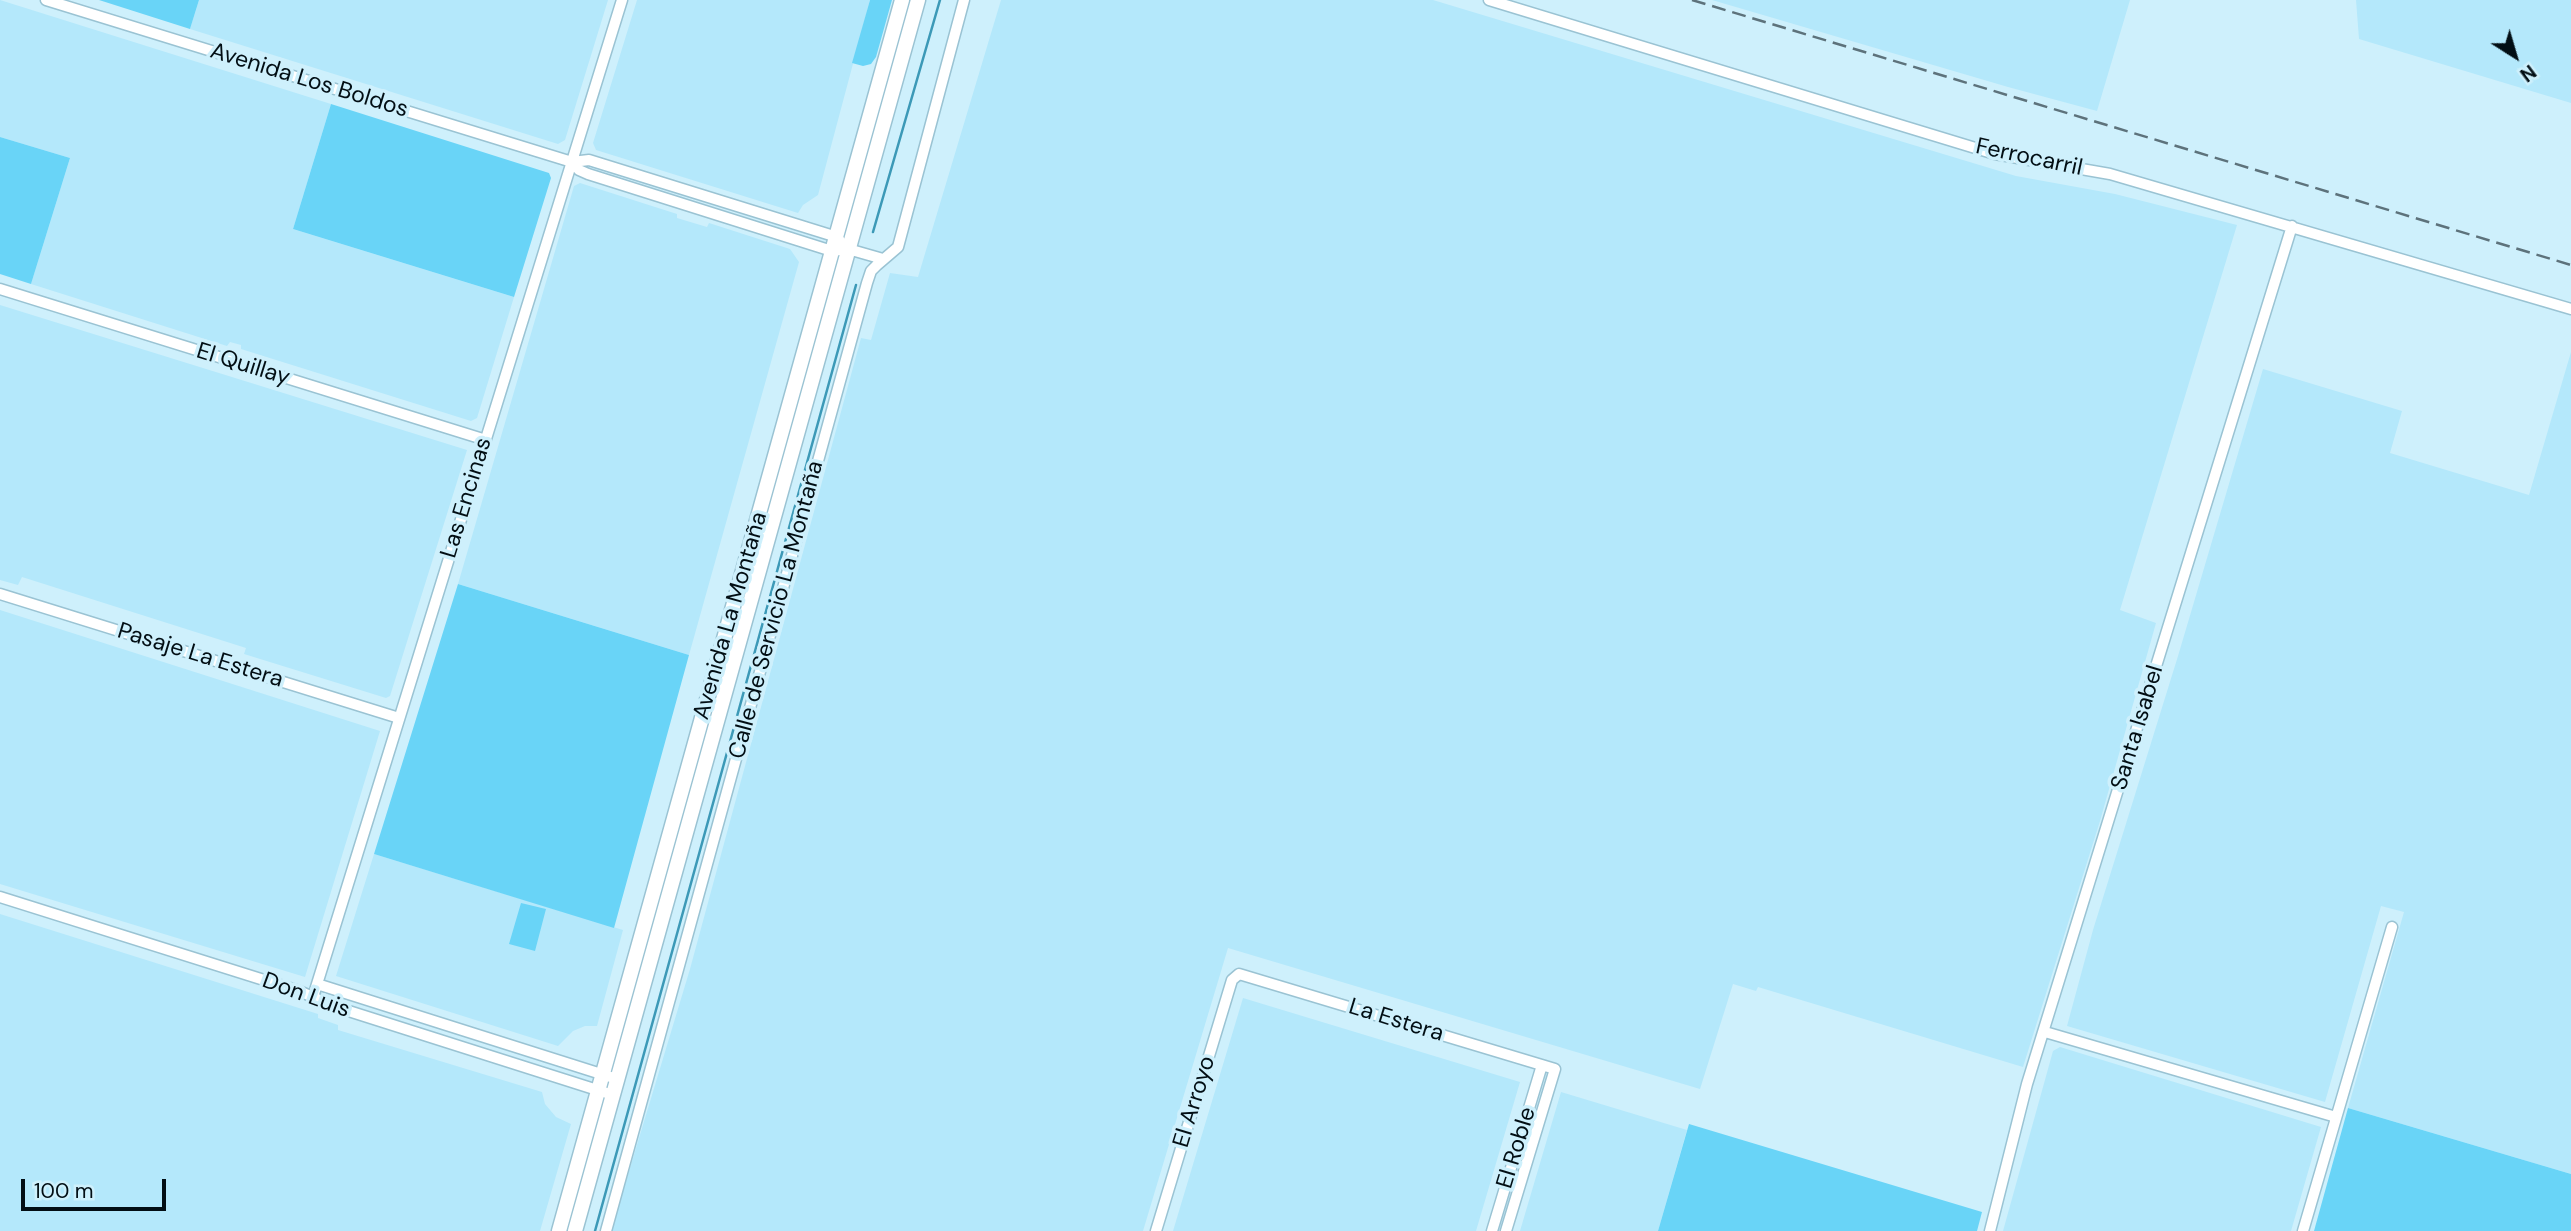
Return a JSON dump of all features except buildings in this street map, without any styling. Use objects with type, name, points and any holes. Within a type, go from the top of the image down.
[{"type":"main road","name":"Avenida La Montaña","points":[[575,1231],[591,1173],[606,1092],[902,0]]},
{"type":"main road","name":"Avenida La Montaña","points":[[610,1077],[918,0]]},
{"type":"main road","name":"Avenida La Montaña","points":[[559,1231],[576,1169],[606,1092]]},
{"type":"main road","points":[[576,1169],[591,1173]]},
{"type":"street","name":"Avenida Los Boldos","points":[[46,0],[572,162],[589,160],[836,237],[848,249]]},
{"type":"street","name":"Las Encinas","points":[[313,997],[622,0]]},
{"type":"street","name":"Calle de Servicio La Montaña","points":[[606,1231],[867,284],[871,271],[898,247],[964,0]]},
{"type":"street","name":"Ferrocarril","points":[[1489,0],[1995,153],[2110,174],[2571,309]]},
{"type":"street","name":"Avenida Los Boldos","points":[[572,162],[579,170],[588,174],[832,251],[848,249],[883,259]]},
{"type":"street","name":"Santa Isabel","points":[[1990,1231],[2014,1130],[2292,226]]},
{"type":"street","name":"El Quillay","points":[[0,289],[485,440]]},
{"type":"street","name":"Pasaje La Estera","points":[[0,594],[399,718]]},
{"type":"street","name":"Don Luis","points":[[0,897],[606,1092]]},
{"type":"street","points":[[2303,1231],[2392,928]]},
{"type":"street","name":"La Estera","points":[[1236,975],[1307,993],[1555,1069]]},
{"type":"street","name":"El Arroyo","points":[[1156,1231],[1231,980],[1236,975]]},
{"type":"street","points":[[317,985],[610,1077]]},
{"type":"street","points":[[2045,1032],[2336,1117]]},
{"type":"street","name":"El Roble","points":[[1492,1231],[1542,1065]]},
{"type":"street","name":"El Roble","points":[[1506,1231],[1555,1069]]},
{"type":"shaded area","points":[[0,0],[331,104],[293,229],[514,297],[477,418],[471,421],[241,349],[241,345],[230,342],[227,346],[31,284],[70,158],[0,137]]},
{"type":"shaded area","points":[[99,0],[199,0],[190,29]]},
{"type":"shaded area","points":[[199,0],[608,0],[565,140],[558,144],[190,29]]},
{"type":"shaded area","points":[[637,0],[870,0],[818,195],[803,205],[798,213],[596,150],[593,143]]},
{"type":"shaded area","points":[[870,0],[892,0],[876,57],[871,64],[863,66],[852,63]]},
{"type":"shaded area","points":[[1001,0],[1433,0],[2016,176],[2115,194],[2237,225],[2120,610],[2156,623],[2100,821],[2023,1067],[1758,987],[1756,991],[1733,984],[1700,1089],[1228,948],[1143,1231],[611,1231],[690,969],[861,338],[871,340],[890,273],[918,277]]},
{"type":"shaded area","points":[[1712,0],[2130,0],[2097,111]]},
{"type":"shaded area","points":[[2356,0],[2571,0],[2571,103],[2359,39]]},
{"type":"shaded area","points":[[331,104],[549,173],[551,178],[514,297],[293,229]]},
{"type":"shaded area","points":[[0,137],[70,158],[31,284],[0,274]]},
{"type":"shaded area","points":[[580,183],[677,214],[677,218],[707,227],[709,223],[790,249],[799,262],[689,655],[458,584],[574,186]]},
{"type":"shaded area","points":[[0,305],[467,450],[390,696],[386,698],[244,654],[246,648],[22,577],[18,585],[0,580]]},
{"type":"shaded area","points":[[2571,352],[2571,1174],[2348,1108],[2404,912],[2381,906],[2325,1102],[2067,1026],[2093,930],[2263,369],[2402,411],[2390,453],[2529,495]]},
{"type":"shaded area","points":[[458,584],[689,655],[614,928],[374,854]]},
{"type":"shaded area","points":[[0,610],[380,731],[305,977],[0,884]]},
{"type":"shaded area","points":[[374,854],[623,930],[597,1026],[585,1026],[573,1031],[558,1046],[336,976]]},
{"type":"shaded area","points":[[521,903],[546,909],[535,951],[509,944]]},
{"type":"shaded area","points":[[0,914],[318,1014],[318,1018],[338,1025],[338,1030],[542,1092],[545,1104],[556,1117],[571,1124],[540,1231],[0,1231]]},
{"type":"shaded area","points":[[1243,998],[1520,1082],[1476,1231],[1173,1231]]},
{"type":"shaded area","points":[[2060,1047],[2321,1127],[2291,1231],[2003,1231],[2053,1051]]},
{"type":"shaded area","points":[[1561,1092],[1687,1130],[1658,1231],[1520,1231]]},
{"type":"shaded area","points":[[2348,1108],[2571,1174],[2571,1231],[2314,1231]]},
{"type":"shaded area","points":[[1689,1124],[1982,1212],[1977,1231],[1658,1231]]},
{"type":"waterway","points":[[873,232],[940,0]]},
{"type":"waterway","points":[[595,1231],[856,285]]},
{"type":"railway","points":[[1692,0],[2571,265]]}]
